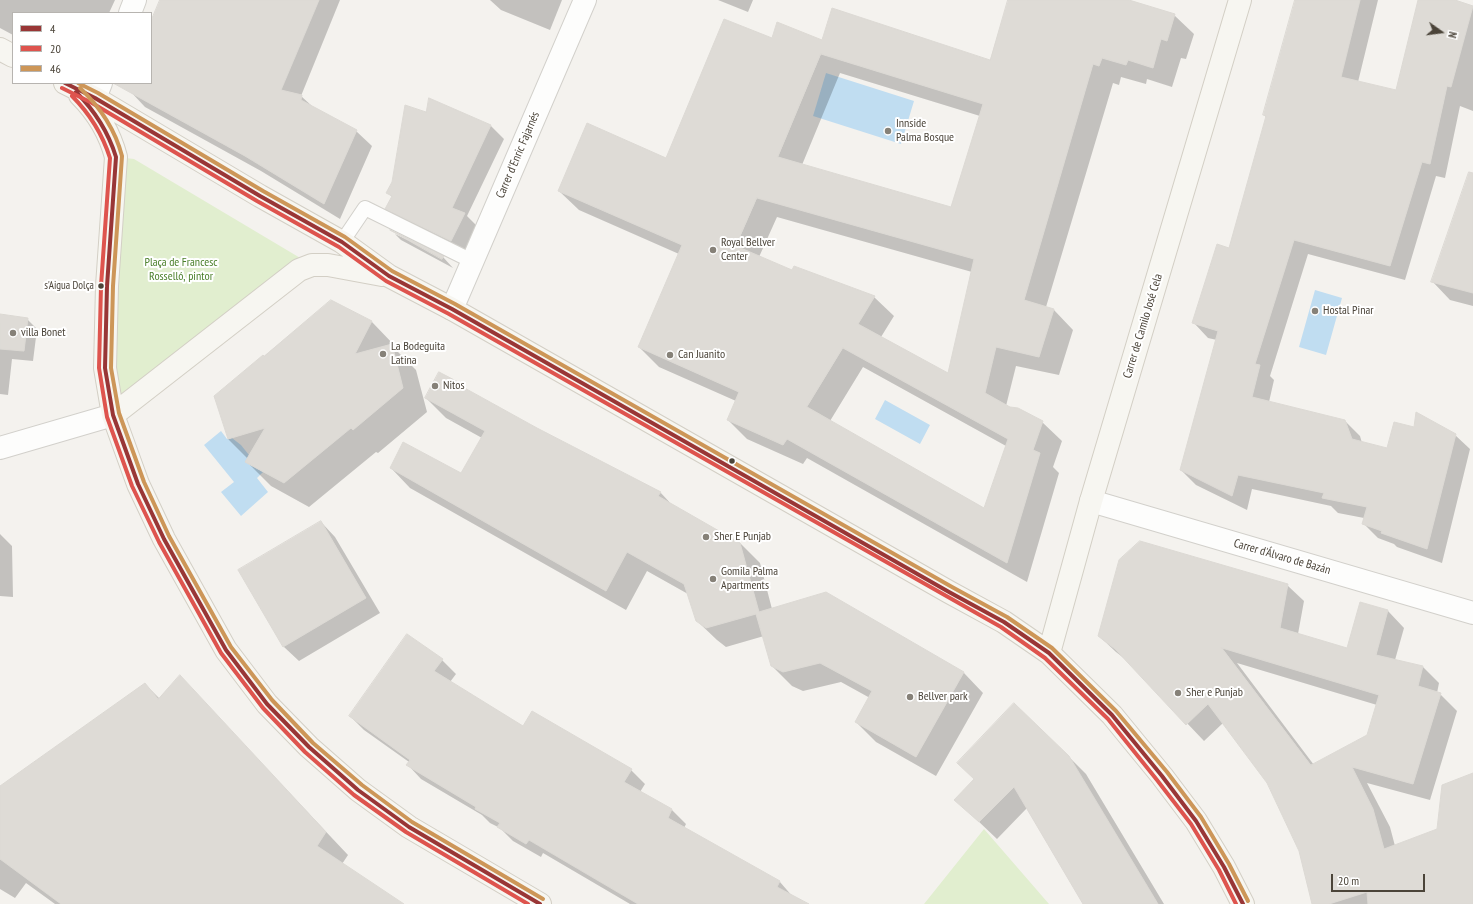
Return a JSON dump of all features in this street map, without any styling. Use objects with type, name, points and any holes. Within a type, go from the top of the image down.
[{"type":"street","points":[[130,12],[135,0]]},
{"type":"street","name":"Carrer d'Enric Fajarnés","points":[[452,309],[585,0]]},
{"type":"street","name":"Carrer de Camilo José Cela","points":[[1049,653],[1091,501],[1240,0]]},
{"type":"street","points":[[0,49],[12,55]]},
{"type":"street","points":[[67,84],[98,90],[260,196],[342,242],[389,276],[452,309],[1004,622],[1049,653],[1112,715],[1162,776],[1196,821],[1224,866],[1243,904]]},
{"type":"street","points":[[67,84],[88,103],[99,119],[112,141],[116,157],[107,286],[105,368],[113,415],[138,484],[164,539],[226,650],[267,704],[309,747],[358,790],[409,827],[540,904]]},
{"type":"street","points":[[0,448],[113,415],[299,270],[312,265],[328,265],[389,276]]},
{"type":"street","name":"Carrer d'Álvaro de Bazán","points":[[1091,501],[1473,613]]},
{"type":"lane","points":[[342,242],[365,208],[472,261]]},
{"type":"green space","name":"Plaça de Francesc Rosselló, pintor","points":[[116,157],[134,159],[312,265],[113,415]]},
{"type":"green space","points":[[984,829],[1049,904],[924,904]]},
{"type":"water","points":[[826,73],[914,101],[901,144],[813,116]]},
{"type":"water","points":[[1315,290],[1342,298],[1326,355],[1299,347]]},
{"type":"water","points":[[885,400],[930,425],[920,444],[875,419]]},
{"type":"water","points":[[221,431],[227,439],[232,438],[241,445],[249,455],[246,462],[263,472],[257,478],[268,492],[241,516],[221,492],[234,482],[204,445]]},
{"type":"building","points":[[160,0],[319,0],[281,90],[302,95],[301,100],[357,130],[324,204],[245,156],[115,84],[152,84],[152,19]]},
{"type":"building","points":[[1008,0],[1129,0],[1175,14],[1167,41],[1161,39],[1153,68],[1128,60],[1126,65],[1102,58],[1099,66],[1093,64],[1024,300],[1054,309],[1039,357],[996,347],[985,393],[1010,407],[1018,408],[1043,421],[1033,450],[1040,453],[1007,563],[787,439],[783,445],[727,420],[739,392],[638,347],[682,245],[558,191],[587,123],[666,158],[724,19],[772,38],[777,22],[822,40],[832,8],[990,60]],"holes":[[[821,54],[983,104],[951,207],[778,157]],[[757,198],[974,259],[948,373],[858,324],[875,296],[794,266],[792,270],[736,246]],[[843,348],[1008,439],[984,508],[807,407]]]},
{"type":"building","points":[[1295,0],[1360,0],[1341,77],[1396,90],[1418,0],[1455,0],[1473,6],[1451,87],[1447,86],[1430,164],[1422,162],[1390,266],[1294,240],[1255,364],[1260,365],[1252,397],[1345,420],[1352,439],[1387,448],[1394,422],[1414,427],[1416,412],[1456,434],[1427,549],[1381,533],[1382,531],[1362,524],[1367,507],[1322,498],[1324,493],[1238,475],[1232,496],[1180,470],[1218,331],[1192,323],[1217,244],[1229,248],[1266,116],[1263,115]]},
{"type":"building","points":[[429,98],[491,125],[452,208],[465,213],[451,241],[385,209],[392,196],[386,193],[392,182],[405,105],[426,112]]},
{"type":"building","points":[[1469,172],[1473,173],[1473,293],[1431,282]]},
{"type":"building","points":[[390,230],[444,256],[442,259]]},
{"type":"building","points":[[331,300],[372,321],[355,354],[392,344],[403,388],[353,430],[351,428],[284,483],[245,462],[265,428],[228,439],[214,396]]},
{"type":"building","name":"villa Bonet","points":[[0,314],[28,318],[24,351],[0,349]]},
{"type":"building","points":[[439,372],[462,384],[461,386],[537,428],[661,492],[658,496],[740,543],[759,612],[826,592],[964,672],[916,757],[855,722],[872,691],[820,663],[783,672],[771,666],[756,614],[706,628],[696,621],[684,584],[627,552],[606,591],[390,468],[403,442],[461,473],[485,431],[425,398]]},
{"type":"building","points":[[321,521],[366,598],[283,647],[238,570]]},
{"type":"building","points":[[1140,541],[1288,584],[1280,628],[1347,648],[1360,602],[1388,610],[1376,655],[1423,666],[1418,686],[1441,693],[1413,784],[1352,767],[1373,809],[1384,849],[1437,829],[1442,785],[1473,773],[1473,904],[1368,904],[1367,892],[1329,904],[1312,904],[1299,851],[1267,783],[1208,704],[1186,725],[1115,649],[1098,636],[1119,560]],"holes":[[[1222,648],[1379,695],[1367,735],[1311,765]]]},
{"type":"building","points":[[407,634],[443,659],[434,671],[523,726],[532,711],[632,769],[624,782],[672,809],[668,818],[780,881],[777,887],[809,904],[638,904],[529,840],[526,844],[497,827],[500,823],[475,809],[476,807],[406,765],[410,760],[349,716]]},
{"type":"building","points":[[180,675],[326,832],[317,846],[404,904],[61,904],[0,859],[0,786],[145,683],[158,699]]},
{"type":"building","points":[[1014,703],[1069,756],[1158,904],[1083,904],[1014,787],[979,822],[954,800],[974,779],[957,763]]},
{"type":"transit line","name":"4","points":[[67,84],[95,98],[260,196],[342,242],[389,276],[452,309],[1004,622],[1049,653],[1112,715],[1162,776],[1196,821],[1224,867],[1243,904]]},
{"type":"transit line","name":"46","points":[[80,84],[98,93],[263,191],[345,237],[392,271],[455,304],[1007,617],[1052,648],[1116,711],[1167,772],[1201,817],[1229,864],[1248,901]]},
{"type":"transit line","name":"20","points":[[62,88],[92,103],[257,201],[339,247],[386,281],[449,314],[1001,627],[1045,658],[1108,719],[1191,824],[1219,870],[1236,904]]},
{"type":"transit line","name":"46","points":[[80,88],[106,119],[119,146],[122,156],[113,286],[111,368],[119,413],[144,482],[169,536],[231,647],[272,700],[313,743],[362,785],[412,822],[543,899]]},
{"type":"transit line","name":"4","points":[[76,92],[89,107],[105,130],[116,157],[107,286],[105,368],[113,415],[138,484],[164,539],[226,650],[267,704],[309,747],[358,790],[409,827],[540,904]]},
{"type":"transit line","name":"20","points":[[72,96],[95,124],[110,158],[101,286],[99,368],[107,417],[132,486],[159,542],[221,653],[263,708],[305,752],[354,795],[406,832],[528,904]]},
{"type":"place","name":"Innside Palma Bosque","points":[[888,131]]},
{"type":"place","name":"Royal Bellver Center","points":[[713,250]]},
{"type":"place","name":"s'Aigua Dolça","points":[[101,286]]},
{"type":"place","name":"Hostal Pinar","points":[[1315,311]]},
{"type":"place","name":"villa Bonet","points":[[13,333]]},
{"type":"place","name":"La Bodeguita Latina","points":[[383,354]]},
{"type":"place","name":"Can Juanito","points":[[670,355]]},
{"type":"place","name":"Nitos","points":[[435,386]]},
{"type":"place","name":"Sher E Punjab","points":[[706,537]]},
{"type":"place","name":"Gomila Palma Apartments","points":[[713,579]]},
{"type":"place","name":"Sher e Punjab","points":[[1178,693]]},
{"type":"place","name":"Bellver park","points":[[910,697]]}]
